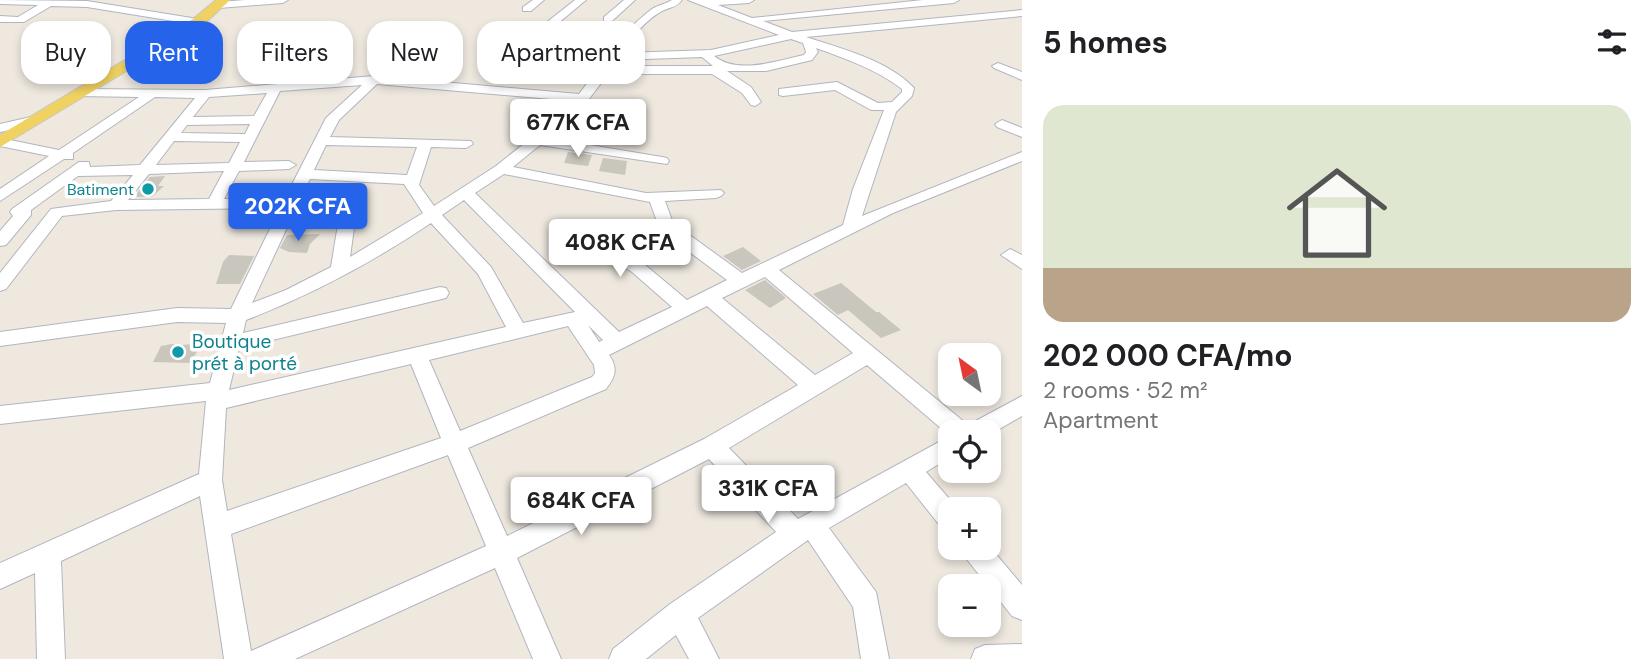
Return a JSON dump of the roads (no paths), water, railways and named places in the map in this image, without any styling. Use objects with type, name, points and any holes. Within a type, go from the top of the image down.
[{"type":"main road","points":[[199,21],[222,2]]},
{"type":"main road","points":[[0,142],[125,66]]},
{"type":"street","points":[[222,2],[283,0]]},
{"type":"street","points":[[527,9],[539,0]]},
{"type":"street","points":[[555,21],[581,0]]},
{"type":"street","points":[[608,19],[630,0]]},
{"type":"street","points":[[645,21],[659,9],[674,4],[677,0]]},
{"type":"street","points":[[692,0],[858,59],[902,82],[908,93],[893,106],[861,189],[851,227]]},
{"type":"street","points":[[704,4],[749,0]]},
{"type":"street","points":[[748,20],[902,2],[954,0]]},
{"type":"street","points":[[1019,0],[1022,5]]},
{"type":"street","points":[[0,1],[106,3],[193,21]]},
{"type":"street","points":[[0,19],[20,20],[52,1]]},
{"type":"street","points":[[902,2],[931,22]]},
{"type":"street","points":[[645,56],[705,53],[792,36],[1022,13]]},
{"type":"street","points":[[645,70],[755,68],[802,61],[810,55],[808,43]]},
{"type":"street","points":[[705,53],[723,69]]},
{"type":"street","points":[[998,66],[1022,76]]},
{"type":"street","points":[[723,69],[723,76],[747,90],[755,102]]},
{"type":"street","points":[[81,93],[205,94],[367,81]]},
{"type":"street","points":[[238,659],[210,480],[218,397],[237,316],[254,276],[333,118],[370,84]]},
{"type":"street","points":[[420,84],[583,98]]},
{"type":"street","points":[[0,339],[177,315],[237,316],[292,295],[389,243],[501,169],[571,113],[594,84]]},
{"type":"street","points":[[783,92],[837,86],[876,107],[893,106]]},
{"type":"street","points":[[214,204],[276,88]]},
{"type":"street","points":[[0,196],[152,94]]},
{"type":"street","points":[[116,205],[205,94]]},
{"type":"street","points":[[0,128],[36,120]]},
{"type":"street","points":[[183,121],[259,120]]},
{"type":"street","points":[[1002,124],[1022,133]]},
{"type":"street","points":[[170,137],[249,138]]},
{"type":"street","points":[[536,140],[662,161]]},
{"type":"street","points":[[323,141],[466,144]]},
{"type":"street","points":[[0,142],[91,160],[22,212],[0,241]]},
{"type":"street","points":[[425,143],[411,185],[433,215],[485,271],[518,331]]},
{"type":"street","points":[[596,352],[765,268],[932,190],[1016,162]]},
{"type":"street","points":[[75,172],[289,165]]},
{"type":"street","points":[[501,169],[646,198],[716,193]]},
{"type":"street","points":[[307,174],[413,180]]},
{"type":"street","points":[[466,193],[617,342]]},
{"type":"street","points":[[656,197],[666,226],[740,281]]},
{"type":"street","points":[[0,212],[57,212],[116,205],[214,204],[348,213],[339,269]]},
{"type":"street","points":[[0,285],[57,212]]},
{"type":"street","points":[[572,227],[638,268],[685,308]]},
{"type":"street","points":[[0,258],[22,259]]},
{"type":"street","points":[[765,268],[947,420]]},
{"type":"street","points":[[231,343],[440,293]]},
{"type":"street","points":[[708,296],[814,386]]},
{"type":"street","points":[[0,415],[218,397],[417,355],[573,318],[604,363],[605,375],[599,383],[455,443],[216,527]]},
{"type":"street","points":[[262,659],[501,552],[712,446],[867,354]]},
{"type":"street","points":[[417,355],[547,659]]},
{"type":"street","points":[[996,420],[1022,405]]},
{"type":"street","points":[[712,446],[803,529],[866,602],[875,659]]},
{"type":"street","points":[[623,659],[680,614],[803,529],[938,453]]},
{"type":"street","points":[[909,469],[938,504]]},
{"type":"street","points":[[0,576],[210,480]]},
{"type":"street","points":[[48,552],[51,659]]},
{"type":"street","points":[[984,560],[1022,606]]},
{"type":"street","points":[[680,614],[705,659]]},
{"type":"street","points":[[985,659],[1022,658]]},
{"type":"place","name":"Batiment","points":[[148,189]]},
{"type":"place","name":"Boutique prét à porté","points":[[178,352]]}]
